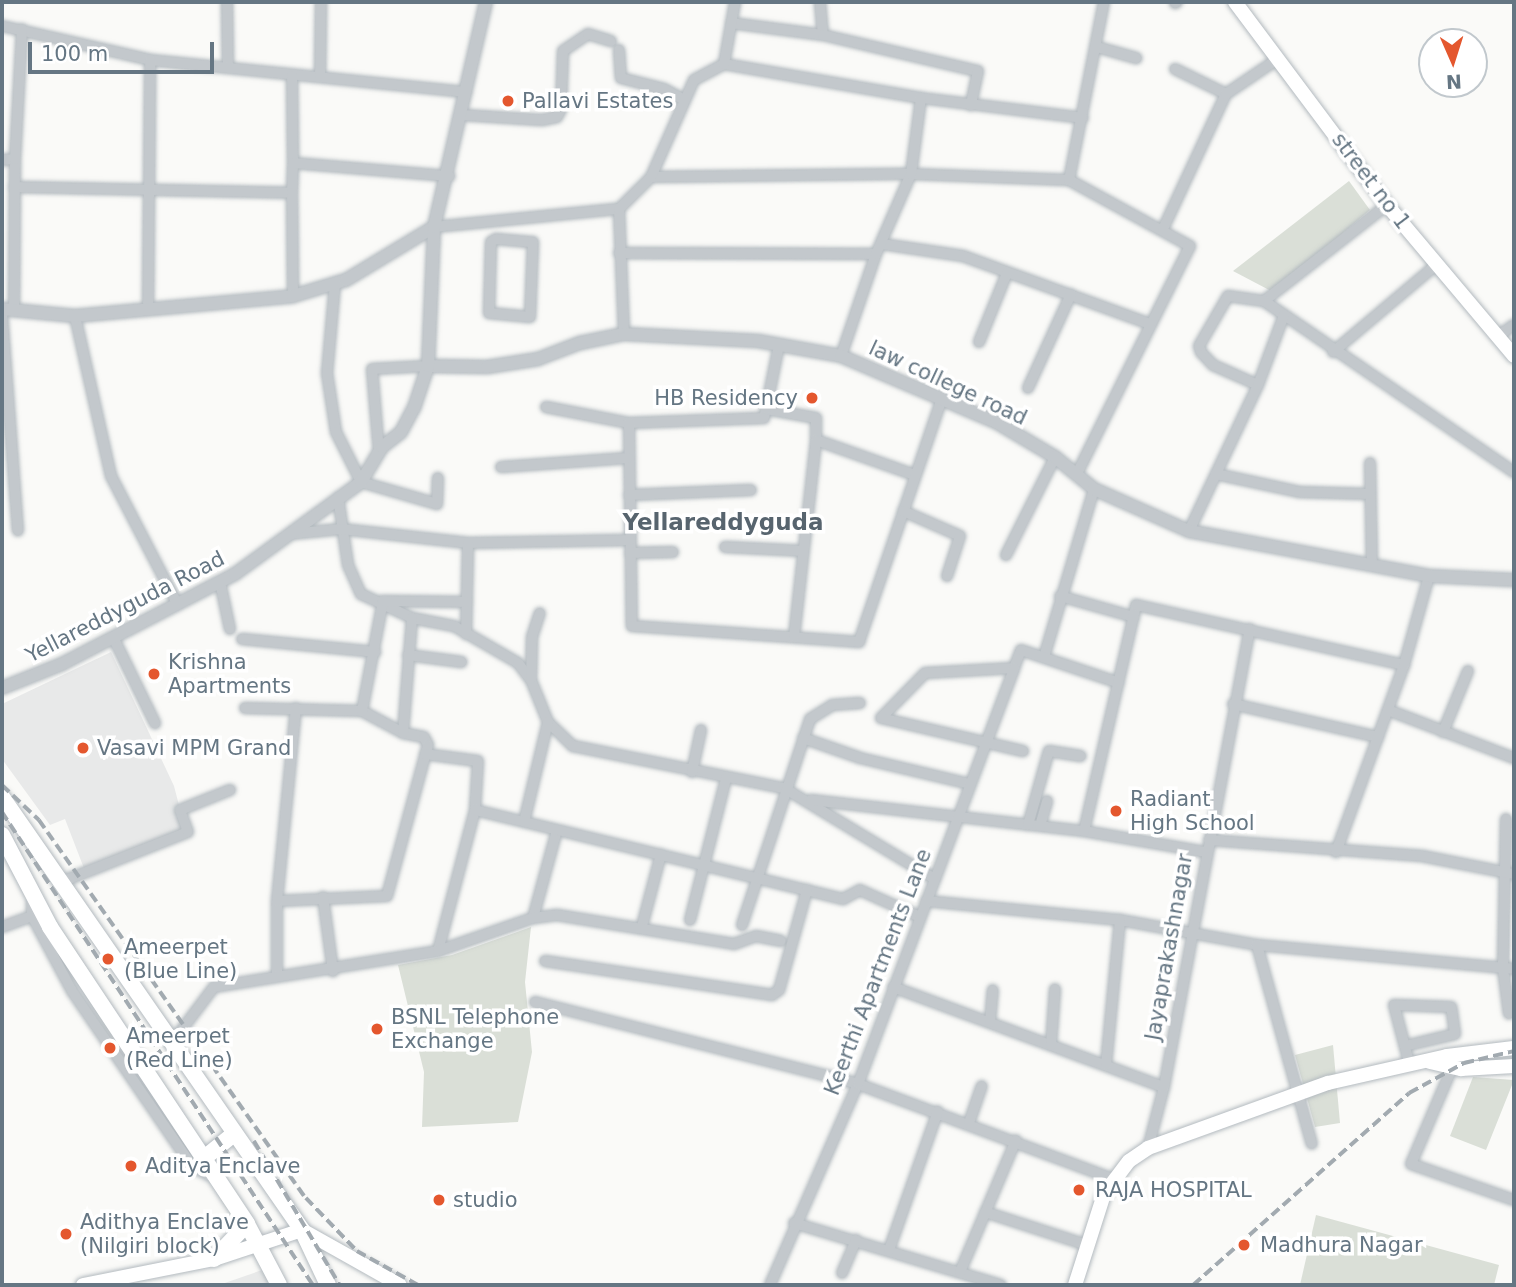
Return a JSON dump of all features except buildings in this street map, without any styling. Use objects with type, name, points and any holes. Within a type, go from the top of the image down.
[{"type":"highway","points":[[2,797],[302,1230],[328,1285]]},
{"type":"highway","points":[[2,835],[32,892],[130,1054],[247,1224],[279,1285]]},
{"type":"highway","points":[[203,1159],[234,1134]]},
{"type":"highway","points":[[215,1259],[247,1224]]},
{"type":"main road","name":"street no 1","points":[[1235,2],[1387,205],[1514,356]]},
{"type":"main road","points":[[1075,1285],[1112,1179],[1148,1148],[1301,1093],[1410,1066],[1514,1048]]},
{"type":"main road","points":[[1430,1062],[1452,1068],[1514,1066]]},
{"type":"main road","points":[[83,1285],[215,1259],[256,1242],[302,1230],[400,1285]]},
{"type":"street","points":[[228,2],[228,65]]},
{"type":"street","points":[[320,76],[321,2]]},
{"type":"street","name":"Yellareddyguda Road","points":[[2,688],[113,637],[220,582],[361,482],[379,452],[408,420],[428,366],[434,227],[449,176],[486,2]]},
{"type":"street","points":[[724,64],[735,2]]},
{"type":"street","points":[[820,2],[823,35]]},
{"type":"street","points":[[1069,180],[1104,2]]},
{"type":"street","points":[[731,23],[823,35],[978,71],[971,105]]},
{"type":"street","points":[[2,26],[150,60],[228,65],[292,76],[320,76],[466,92]]},
{"type":"street","points":[[18,530],[6,311],[22,29]]},
{"type":"street","points":[[462,115],[556,117],[561,109],[563,51],[588,34],[611,41]]},
{"type":"street","points":[[1097,47],[1136,58]]},
{"type":"street","points":[[619,50],[621,78],[683,99]]},
{"type":"street","points":[[1163,229],[1226,94],[1279,58]]},
{"type":"street","points":[[148,309],[150,60]]},
{"type":"street","points":[[6,311],[75,316],[293,296],[335,284],[434,227],[619,209],[651,177],[694,79],[724,64],[921,98],[1083,118]]},
{"type":"street","points":[[1175,69],[1226,94]]},
{"type":"street","points":[[292,76],[293,296]]},
{"type":"street","points":[[841,356],[876,254],[911,174],[921,98]]},
{"type":"street","points":[[2,160],[15,159]]},
{"type":"street","points":[[293,163],[449,176]]},
{"type":"street","points":[[651,177],[911,174],[1069,180],[1190,246],[1077,474]]},
{"type":"street","points":[[14,187],[292,193]]},
{"type":"street","points":[[1264,301],[1387,205]]},
{"type":"street","points":[[619,209],[624,334]]},
{"type":"street","points":[[519,220],[519,240]]},
{"type":"street","points":[[498,222],[499,239]]},
{"type":"street","points":[[499,239],[533,243],[530,317],[489,313],[492,242],[499,239]]},
{"type":"street","points":[[882,244],[963,256],[1150,324]]},
{"type":"street","points":[[619,253],[876,254]]},
{"type":"street","points":[[1333,352],[1437,264]]},
{"type":"street","points":[[979,342],[1007,273]]},
{"type":"street","points":[[335,284],[327,373],[336,432],[361,482],[437,505],[438,478]]},
{"type":"street","points":[[1028,388],[1071,294]]},
{"type":"street","points":[[1258,385],[1205,359],[1199,346],[1228,296],[1264,301],[1333,352],[1514,472]]},
{"type":"street","points":[[1189,531],[1258,385],[1284,315]]},
{"type":"street","points":[[75,316],[111,476],[178,605]]},
{"type":"street","points":[[1499,337],[1514,325]]},
{"type":"street","name":"law college road","points":[[428,366],[487,367],[538,359],[580,343],[624,334],[779,345],[841,356],[996,422],[1055,457],[1094,488],[1189,531],[1429,576],[1514,580]]},
{"type":"street","points":[[546,407],[629,422],[764,418],[779,345]]},
{"type":"street","points":[[379,452],[372,369],[428,366]]},
{"type":"street","points":[[629,422],[632,626],[859,642],[942,398]]},
{"type":"street","points":[[766,409],[816,418],[816,440],[794,636]]},
{"type":"street","points":[[816,440],[915,475]]},
{"type":"street","points":[[1006,555],[1055,457]]},
{"type":"street","points":[[501,467],[628,458]]},
{"type":"street","points":[[1370,463],[1372,565]]},
{"type":"street","points":[[1216,474],[1299,492],[1370,494]]},
{"type":"street","points":[[1044,657],[1094,488]]},
{"type":"street","points":[[629,495],[751,490]]},
{"type":"street","points":[[338,497],[348,565],[361,594],[383,601],[412,618],[454,626],[518,663],[531,680],[548,722],[573,746],[784,789],[807,800],[870,843],[935,879]]},
{"type":"street","points":[[903,511],[960,536],[947,576]]},
{"type":"street","points":[[283,535],[341,529],[468,543],[630,540]]},
{"type":"street","points":[[466,634],[468,543]]},
{"type":"street","points":[[725,547],[803,551]]},
{"type":"street","points":[[630,553],[673,552]]},
{"type":"street","points":[[1336,852],[1404,665],[1429,576]]},
{"type":"street","points":[[220,582],[230,629]]},
{"type":"street","points":[[1060,596],[1133,617]]},
{"type":"street","points":[[383,601],[467,601]]},
{"type":"street","points":[[362,711],[383,601]]},
{"type":"street","points":[[1084,831],[1136,605],[1404,665]]},
{"type":"street","points":[[531,680],[532,637],[540,613]]},
{"type":"street","points":[[403,733],[412,618]]},
{"type":"street","name":"Jayaprakashnagar","points":[[1148,1148],[1164,1087],[1233,704],[1250,629]]},
{"type":"street","points":[[113,637],[155,723]]},
{"type":"street","points":[[242,639],[375,652]]},
{"type":"street","points":[[1023,751],[881,719],[926,673],[1014,668],[1021,650],[1119,683]]},
{"type":"street","points":[[408,655],[462,662]]},
{"type":"street","name":"Keerthi Apartments Lane","points":[[770,1285],[794,1223],[858,1084],[1014,668]]},
{"type":"street","points":[[1443,732],[1468,671]]},
{"type":"street","points":[[742,925],[784,789],[810,719],[822,709],[860,703]]},
{"type":"street","points":[[1233,704],[1378,737]]},
{"type":"street","points":[[245,708],[362,711],[403,733],[426,739],[425,754],[387,896],[277,901]]},
{"type":"street","points":[[277,976],[277,901],[296,708]]},
{"type":"street","points":[[1388,710],[1514,758]]},
{"type":"street","points":[[524,822],[548,722]]},
{"type":"street","points":[[692,772],[701,730]]},
{"type":"street","points":[[803,738],[860,758],[970,784]]},
{"type":"street","points":[[1028,825],[1049,751],[1081,756]]},
{"type":"street","points":[[425,754],[478,761],[475,810],[438,951]]},
{"type":"street","points":[[690,920],[726,779]]},
{"type":"street","points":[[61,883],[188,832],[180,810],[230,790]]},
{"type":"street","points":[[807,800],[1084,831],[1206,852]]},
{"type":"street","points":[[1033,805],[1049,806],[1040,826]]},
{"type":"street","points":[[475,810],[843,899],[860,890],[920,917]]},
{"type":"street","points":[[1506,819],[1509,873],[1509,1014]]},
{"type":"street","points":[[533,918],[557,830]]},
{"type":"street","points":[[1209,840],[1336,852],[1422,856],[1509,873]]},
{"type":"street","points":[[642,926],[662,855]]},
{"type":"street","points":[[545,961],[772,995],[779,990],[807,890]]},
{"type":"street","points":[[32,892],[32,916],[72,991],[192,1166],[217,1179]]},
{"type":"street","points":[[323,897],[333,971]]},
{"type":"street","points":[[926,901],[1120,920],[1257,945],[1509,969]]},
{"type":"street","points":[[171,1044],[214,987],[277,976],[333,971],[438,951],[533,918],[557,915],[642,926],[734,944],[756,936],[780,941]]},
{"type":"street","points":[[2,927],[32,916]]},
{"type":"street","points":[[1106,1065],[1120,920]]},
{"type":"street","points":[[1257,945],[1301,1093],[1312,1144]]},
{"type":"street","points":[[893,987],[1164,1087]]},
{"type":"street","points":[[1051,1045],[1055,989]]},
{"type":"street","points":[[989,1022],[993,990]]},
{"type":"street","points":[[535,1002],[858,1084],[969,1122],[1112,1179]]},
{"type":"street","points":[[1405,1046],[1455,1034],[1451,1007],[1394,1005],[1410,1066]]},
{"type":"street","points":[[1452,1068],[1410,1164],[1514,1200]]},
{"type":"street","points":[[969,1122],[982,1086]]},
{"type":"street","points":[[889,1250],[938,1111]]},
{"type":"street","points":[[960,1272],[1016,1140]]},
{"type":"street","points":[[985,1212],[1087,1245]]},
{"type":"street","points":[[794,1223],[1001,1285]]},
{"type":"street","points":[[842,1273],[856,1240]]},
{"type":"shaded area","points":[[1349,181],[1370,210],[1273,292],[1233,271]]},
{"type":"shaded area","name":"Vasavi MPM Grand","points":[[111,652],[174,786],[186,832],[85,871],[65,819],[50,825],[2,759],[2,704]]},
{"type":"shaded area","points":[[531,927],[525,982],[532,1052],[518,1122],[422,1127],[424,1072],[398,965],[452,955]]},
{"type":"shaded area","points":[[1333,1045],[1340,1123],[1315,1127],[1295,1055]]},
{"type":"shaded area","points":[[1473,1077],[1514,1080],[1486,1150],[1450,1136]]},
{"type":"shaded area","points":[[1316,1215],[1499,1265],[1494,1285],[1300,1285]]},
{"type":"shaded area","points":[[268,1268],[276,1285],[219,1285]]},
{"type":"railway","points":[[2,785],[39,820],[306,1198],[357,1251],[418,1285]]},
{"type":"railway","points":[[2,812],[313,1285]]},
{"type":"railway","points":[[1193,1285],[1409,1093],[1464,1063],[1514,1051]]},
{"type":"railway","points":[[254,1141],[340,1285]]},
{"type":"place","name":"Pallavi Estates","points":[[508,101]]},
{"type":"place","name":"HB Residency","points":[[812,398]]},
{"type":"place","name":"Krishna Apartments","points":[[154,674]]},
{"type":"place","name":"Vasavi MPM Grand","points":[[83,748]]},
{"type":"place","name":"Radiant High School","points":[[1116,811]]},
{"type":"place","name":"Ameerpet (Blue Line)","points":[[108,959]]},
{"type":"place","name":"BSNL Telephone Exchange","points":[[377,1029]]},
{"type":"place","name":"Ameerpet (Red Line)","points":[[110,1048]]},
{"type":"place","name":"Aditya Enclave","points":[[131,1166]]},
{"type":"place","name":"RAJA HOSPITAL","points":[[1079,1190]]},
{"type":"place","name":"studio","points":[[439,1200]]},
{"type":"place","name":"Adithya Enclave (Nilgiri block)","points":[[66,1234]]},
{"type":"place","name":"Madhura Nagar","points":[[1244,1245]]},
{"type":"district","name":"Yellareddyguda","points":[[723,522]]}]
